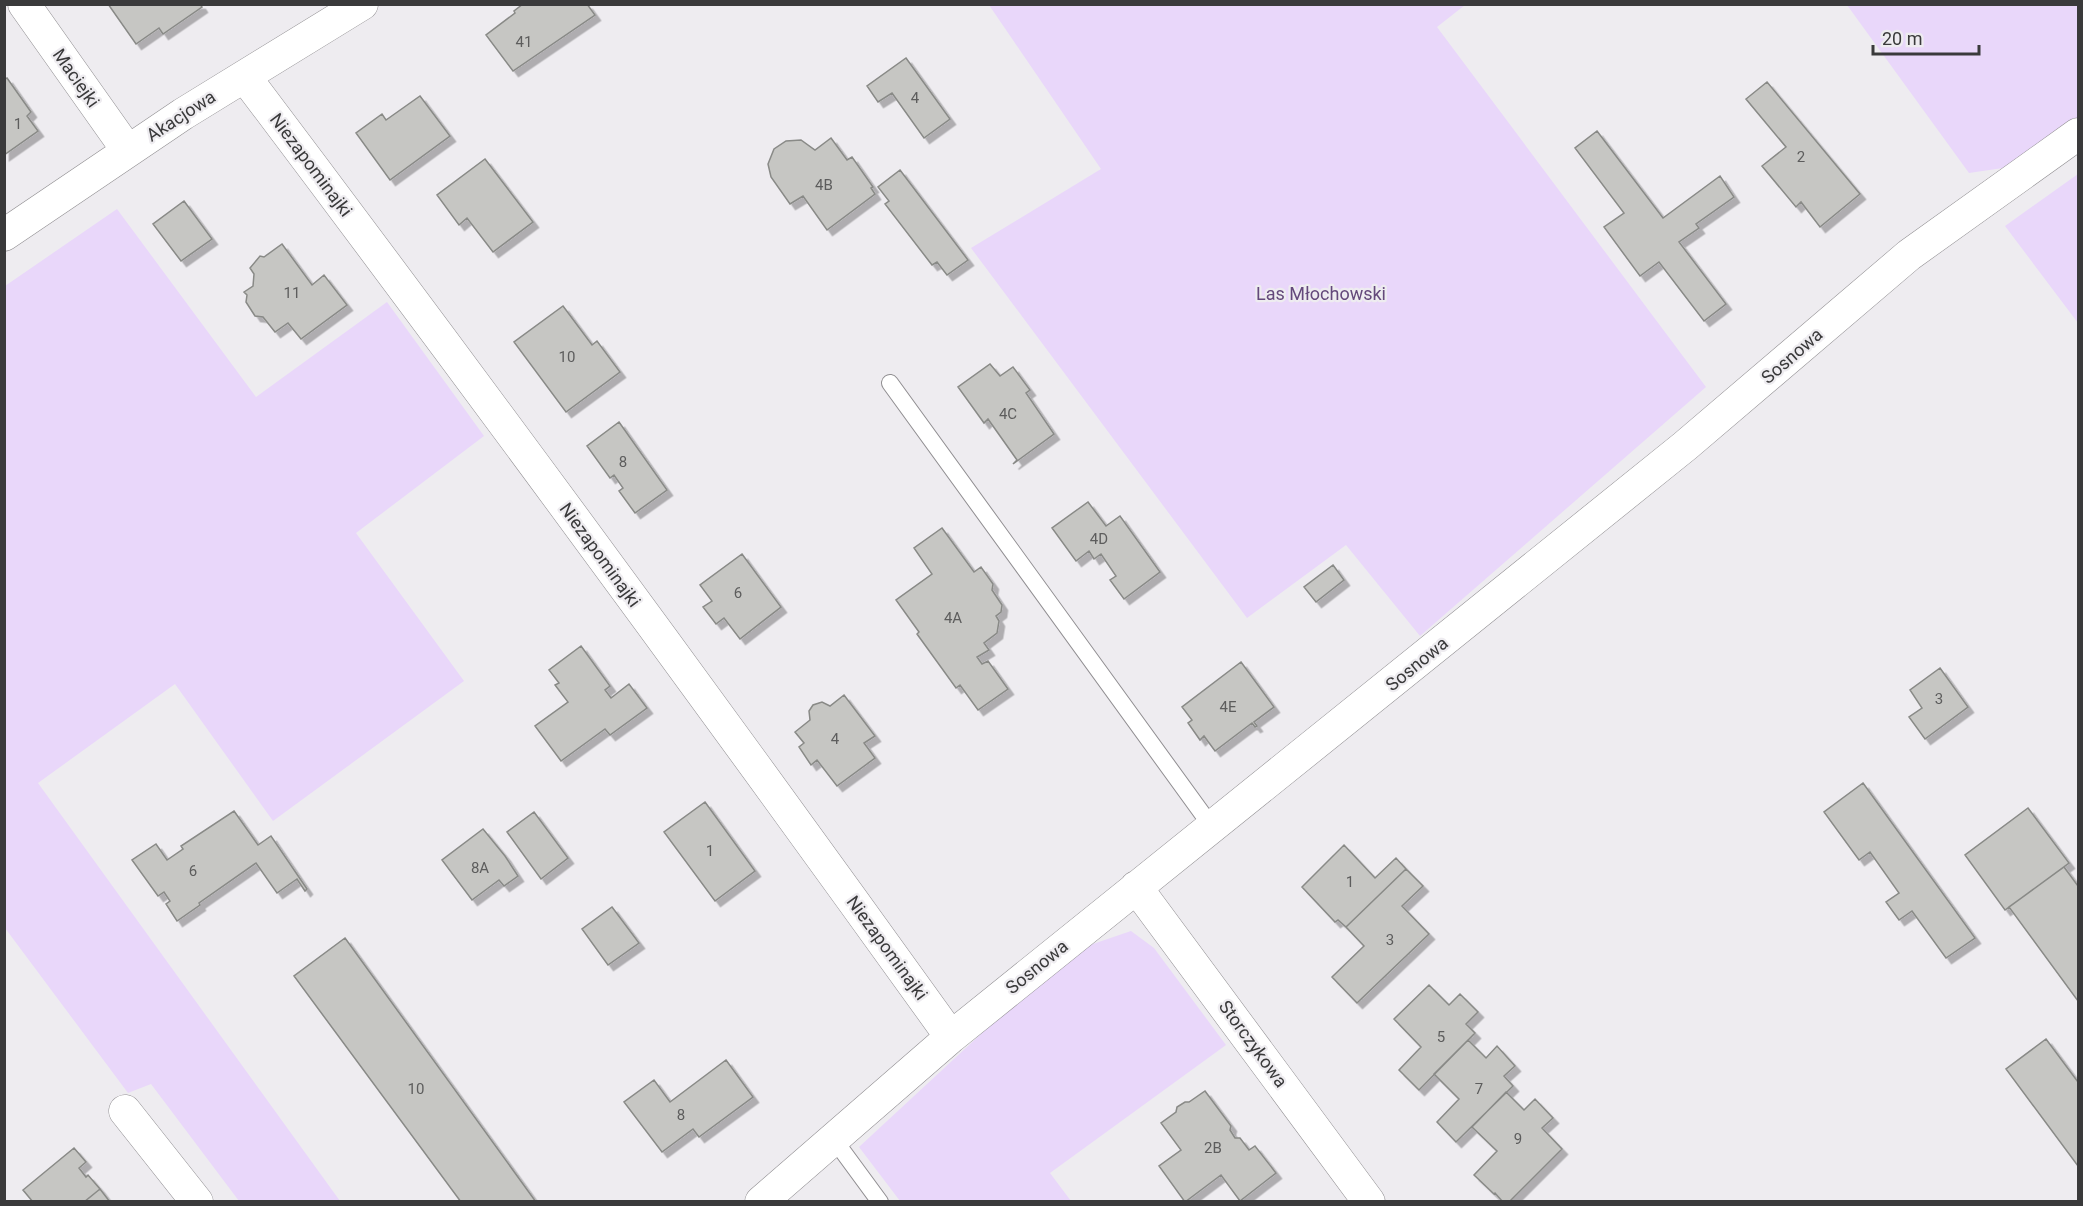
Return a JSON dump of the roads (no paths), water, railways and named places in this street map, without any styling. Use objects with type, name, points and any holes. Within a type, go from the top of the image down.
[{"type":"street","name":"Maciejki","points":[[24,4],[128,150]]},
{"type":"street","name":"Akacjowa","points":[[4,235],[128,150],[362,4]]},
{"type":"street","name":"Niezapominajki","points":[[244,77],[623,586],[951,1037]]},
{"type":"street","name":"Sosnowa","points":[[761,1202],[951,1037],[1685,446],[1909,255],[2079,134]]},
{"type":"street","name":"Storczykowa","points":[[1137,887],[1369,1202]]},
{"type":"street","points":[[125,1111],[197,1202]]},
{"type":"lane","points":[[890,383],[1212,828]]},
{"type":"lane","points":[[833,1138],[880,1202]]},
{"type":"park label","name":"Las Młochowski","points":[[1321,294]]}]
